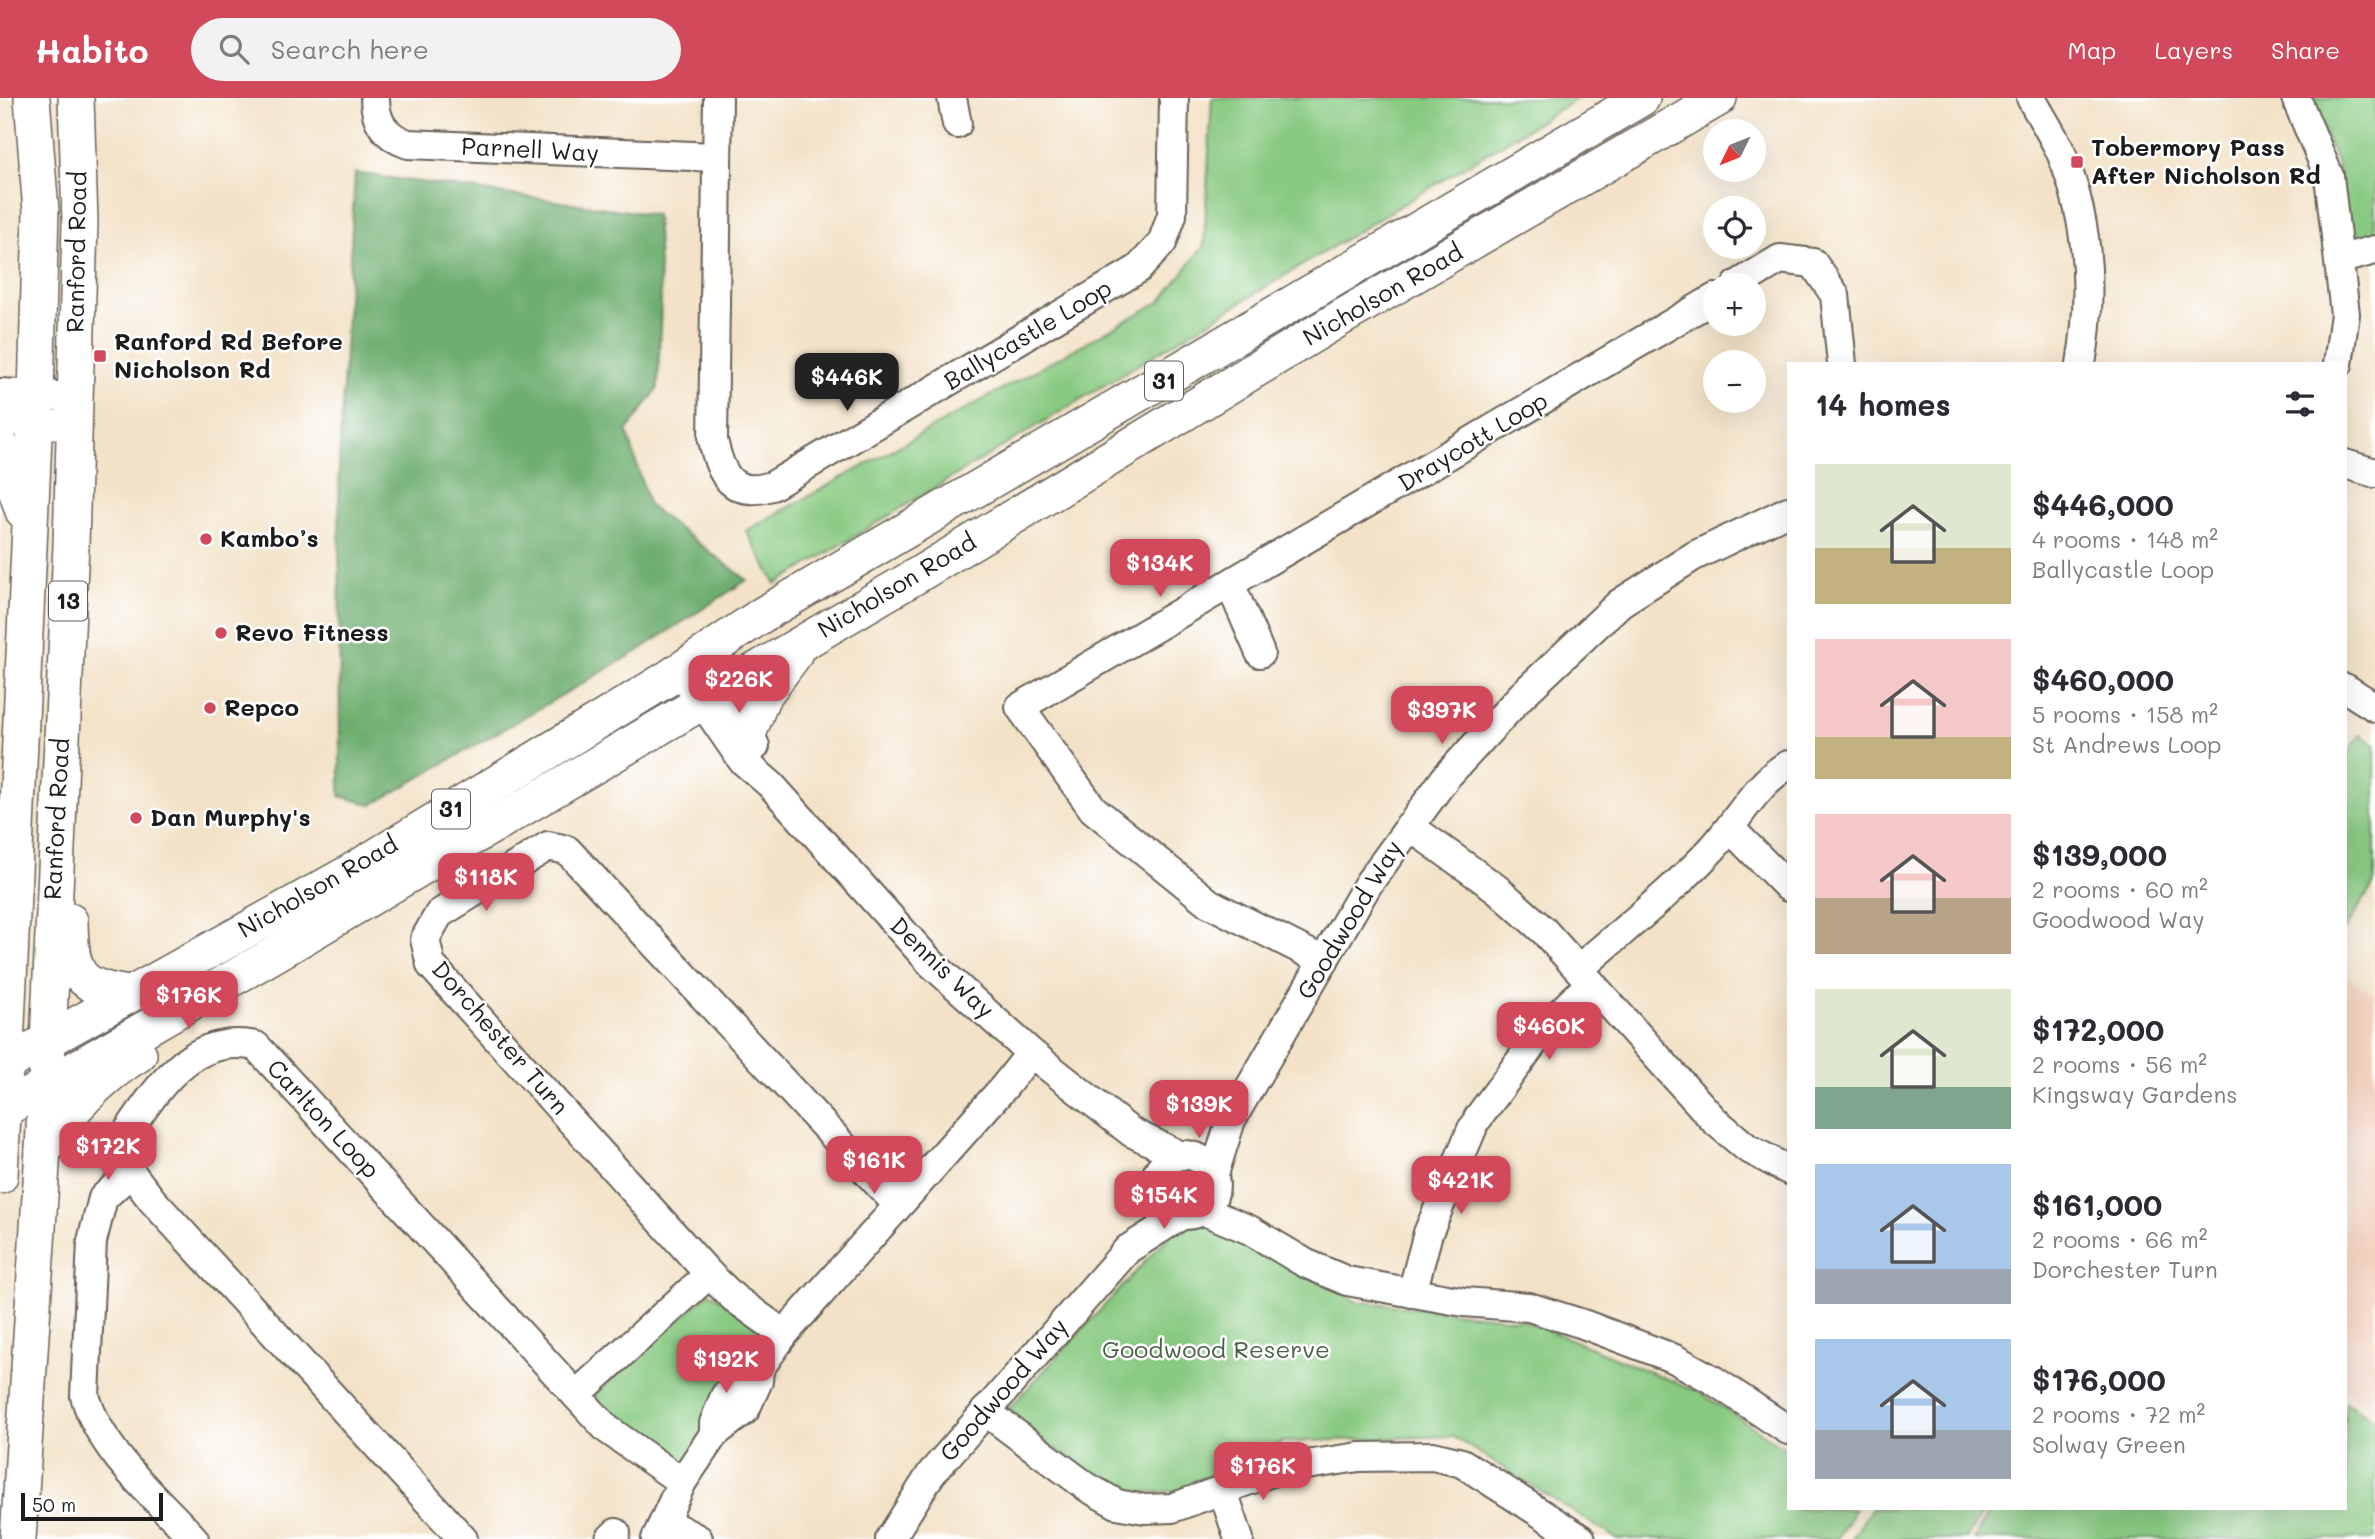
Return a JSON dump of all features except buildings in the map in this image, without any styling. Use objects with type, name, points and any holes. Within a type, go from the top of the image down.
[{"type":"main road","name":"Ranford Road","points":[[0,1176],[3,1002],[36,409],[41,212],[32,98]]},
{"type":"main road","name":"Ranford Road","points":[[18,1539],[43,1150],[73,411],[80,222],[76,98]]},
{"type":"main road","name":"Nicholson Road","points":[[2,1066],[349,873],[689,664],[762,615],[1642,98]]},
{"type":"main road","name":"Nicholson Road","points":[[1,1111],[270,957],[805,641],[1339,319],[1719,98]]},
{"type":"main road","points":[[0,444],[30,534]]},
{"type":"main road","points":[[749,732],[768,688],[805,641]]},
{"type":"main road","points":[[58,776],[69,815],[72,961],[88,985],[100,990],[131,994]]},
{"type":"main road","points":[[43,1150],[58,1127],[125,1062],[234,996],[270,957]]},
{"type":"street","name":"Parnell Way","points":[[374,98],[374,113],[381,127],[393,139],[408,144],[716,158]]},
{"type":"street","name":"Ballycastle Loop","points":[[718,98],[713,440],[726,477],[740,488],[755,491],[772,486],[1138,269],[1162,243],[1172,215],[1174,98]]},
{"type":"street","points":[[2031,98],[2061,152],[2083,227],[2087,298],[2081,362]]},
{"type":"street","points":[[2296,98],[2329,176],[2341,259],[2345,314],[2338,362]]},
{"type":"street","points":[[2341,259],[2375,250]]},
{"type":"street","points":[[1758,273],[1780,260],[1814,263],[1835,295],[1842,362]]},
{"type":"street","name":"Draycott Loop","points":[[1324,961],[1209,903],[1093,809],[1020,707],[1231,586],[1703,305]]},
{"type":"street","points":[[0,393],[36,409]]},
{"type":"street","points":[[0,420],[36,409],[73,411]]},
{"type":"street","points":[[2347,465],[2375,473]]},
{"type":"street","name":"Goodwood Way","points":[[1128,1249],[1209,1203],[1231,1120],[1368,884],[1446,777],[1522,695],[1620,603],[1694,556],[1787,511]]},
{"type":"street","points":[[1231,586],[1260,653]]},
{"type":"street","name":"Dennis Way","points":[[689,664],[710,696],[742,760],[771,785],[932,963],[1031,1052],[1131,1132],[1184,1155]]},
{"type":"street","name":"Dennis Way","points":[[710,696],[749,732],[771,785]]},
{"type":"street","points":[[1412,1293],[1428,1233],[1475,1123],[1585,976],[1711,850],[1778,771],[1787,766]]},
{"type":"street","points":[[1409,825],[1497,889],[1544,930],[1714,1120],[1747,1148],[1787,1169]]},
{"type":"street","points":[[1730,828],[1787,886]]},
{"type":"street","name":"Dorchester Turn","points":[[784,1334],[734,1298],[709,1274],[431,965],[425,939],[439,914],[548,846],[567,850],[898,1205]]},
{"type":"street","name":"Carlton Loop","points":[[463,1539],[135,1180],[122,1161],[120,1142],[171,1072],[206,1049],[233,1042],[256,1046],[615,1436],[682,1482]]},
{"type":"street","points":[[698,1539],[661,1531],[682,1482],[714,1434],[745,1410],[758,1381],[759,1369],[784,1334],[1031,1052]]},
{"type":"street","name":"Goodwood Way","points":[[890,1539],[931,1474],[1128,1249],[1162,1165],[1184,1155],[1231,1120]]},
{"type":"street","name":"Dennis Way","points":[[1131,1132],[1155,1185]]},
{"type":"street","points":[[1184,1155],[1204,1161],[1250,1230]]},
{"type":"street","points":[[135,1180],[103,1198],[92,1241],[86,1396],[92,1420],[103,1440],[194,1539]]},
{"type":"street","points":[[1155,1185],[1161,1203],[1250,1230],[1305,1263],[1347,1281],[1412,1293],[1529,1307],[1583,1324],[1675,1359],[1713,1380],[1787,1429]]},
{"type":"street","points":[[576,1395],[709,1274]]},
{"type":"street","points":[[985,1411],[1087,1487],[1117,1504],[1145,1510],[1172,1508],[1280,1469],[1359,1457],[1433,1456],[1462,1463],[1581,1539]]},
{"type":"street","points":[[1223,1491],[1239,1539]]},
{"type":"shaded area","points":[[2347,976],[2375,995],[2375,1410],[2347,1391]]},
{"type":"green space","points":[[1212,98],[1578,98],[776,584],[746,531],[1161,301],[1204,245]]},
{"type":"green space","points":[[2311,98],[2375,98],[2375,246],[2352,251],[2337,164]]},
{"type":"green space","points":[[355,173],[656,215],[661,300],[658,388],[627,431],[649,506],[747,580],[635,653],[372,805],[340,796],[339,460]]},
{"type":"green space","points":[[2360,735],[2375,744],[2375,882],[2347,926],[2347,755]]},
{"type":"green space","name":"Goodwood Reserve","points":[[1194,1209],[1355,1301],[1523,1320],[1699,1392],[1787,1449],[1787,1510],[1854,1510],[1837,1539],[1617,1539],[1452,1436],[1282,1442],[1178,1491],[1121,1493],[1004,1414]]},
{"type":"green space","points":[[710,1292],[767,1334],[684,1467],[639,1442],[592,1398]]},
{"type":"green space","points":[[2347,1403],[2375,1420],[2375,1539],[1974,1539],[1990,1510],[2347,1510]]},
{"type":"green space","points":[[1870,1510],[1984,1510],[1966,1539],[1852,1539]]},
{"type":"place","name":"Tobermory Pass After Nicholson Rd","points":[[2077,162]]},
{"type":"place","name":"Ranford Rd Before Nicholson Rd","points":[[100,356]]},
{"type":"place","name":"Kambo’s","points":[[206,539]]},
{"type":"place","name":"Revo Fitness","points":[[221,633]]},
{"type":"place","name":"Repco","points":[[210,708]]},
{"type":"place","name":"Dan Murphy's","points":[[136,818]]}]
